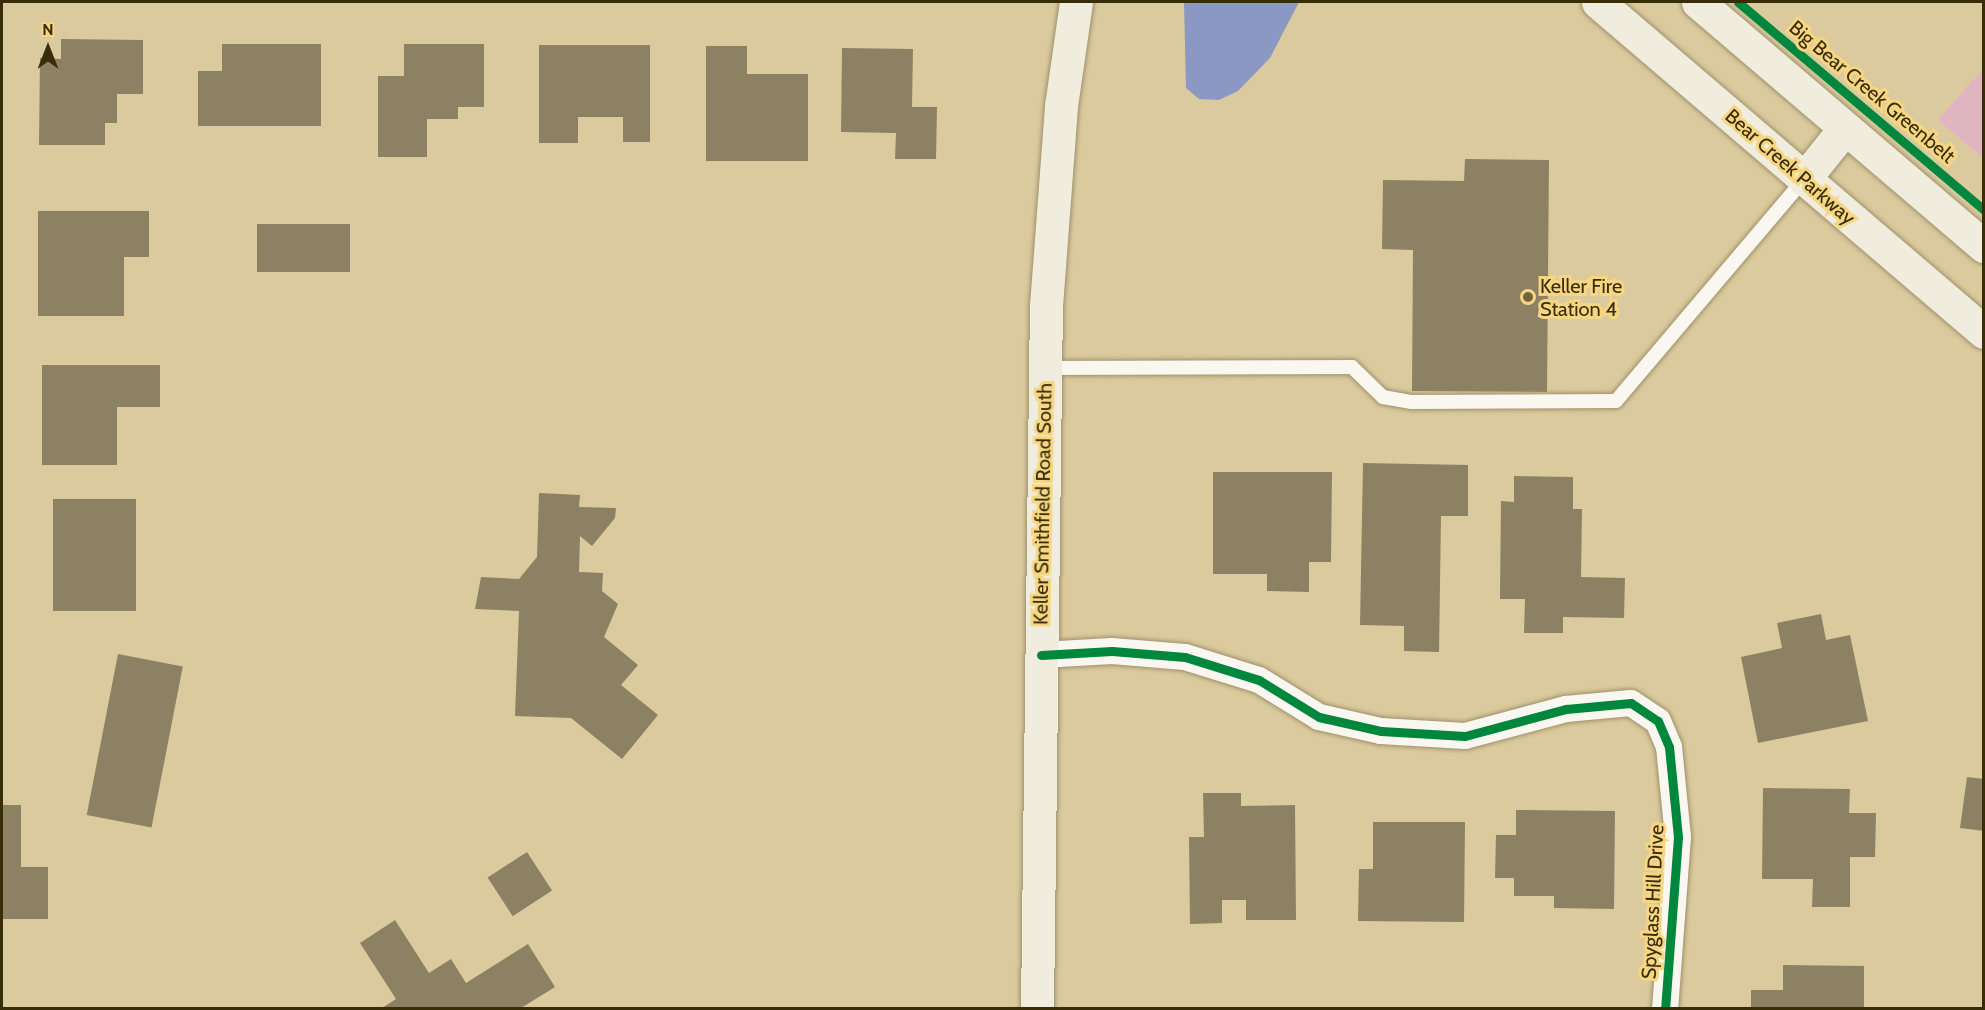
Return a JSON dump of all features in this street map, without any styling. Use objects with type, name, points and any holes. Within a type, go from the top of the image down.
[{"type":"main road","name":"Keller Smithfield Road South","points":[[1037,1008],[1044,368],[1061,106],[1076,2]]},
{"type":"main road","name":"Bear Creek Parkway","points":[[1598,2],[1983,332]]},
{"type":"main road","points":[[1698,2],[1983,246]]},
{"type":"main road","points":[[1803,179],[1845,128]]},
{"type":"street","name":"Spyglass Hill Drive","points":[[1041,655],[1112,651],[1185,657],[1259,680],[1319,717],[1381,731],[1465,736],[1566,709],[1631,703],[1658,721],[1669,747],[1678,837],[1665,1008]]},
{"type":"lane","points":[[1044,368],[1352,367],[1383,397],[1412,402],[1616,401],[1691,307],[1803,179]]},
{"type":"shaded area","points":[[1983,69],[1983,158],[1938,120]]},
{"type":"water","points":[[1184,2],[1299,2],[1270,58],[1238,91],[1219,100],[1199,99],[1186,88]]},
{"type":"building","points":[[61,39],[143,40],[143,94],[117,94],[117,123],[105,123],[105,145],[39,145],[40,58],[61,59]]},
{"type":"building","points":[[222,44],[321,44],[321,126],[198,126],[198,71],[222,71]]},
{"type":"building","points":[[404,44],[484,44],[484,107],[458,107],[458,119],[427,119],[427,157],[378,157],[378,76],[404,76]]},
{"type":"building","points":[[539,45],[650,45],[650,142],[623,142],[623,117],[578,117],[578,143],[539,143]]},
{"type":"building","points":[[706,46],[747,46],[747,74],[808,74],[808,161],[706,161]]},
{"type":"building","points":[[842,48],[913,49],[912,107],[937,107],[936,159],[895,159],[896,133],[841,132]]},
{"type":"building","points":[[1465,159],[1549,160],[1547,392],[1412,391],[1413,250],[1382,249],[1383,180],[1464,181]]},
{"type":"building","points":[[38,211],[149,211],[149,257],[124,257],[124,316],[38,316]]},
{"type":"building","points":[[257,224],[350,224],[350,272],[257,272]]},
{"type":"building","points":[[42,365],[160,365],[160,407],[117,407],[117,465],[42,465]]},
{"type":"building","points":[[1363,463],[1468,465],[1468,516],[1441,516],[1439,652],[1404,651],[1404,626],[1360,625]]},
{"type":"building","points":[[1213,472],[1332,472],[1331,562],[1309,562],[1309,592],[1267,591],[1267,574],[1213,574]]},
{"type":"building","points":[[1514,476],[1573,477],[1573,509],[1582,509],[1581,577],[1625,578],[1624,618],[1563,617],[1563,633],[1524,633],[1525,599],[1500,599],[1501,501],[1514,502]]},
{"type":"building","points":[[539,493],[580,495],[579,507],[616,508],[615,518],[592,546],[580,536],[579,572],[603,573],[602,591],[618,604],[604,637],[638,665],[621,685],[658,715],[622,759],[571,718],[515,716],[519,611],[475,609],[481,577],[519,579],[537,557]]},
{"type":"building","points":[[53,499],[136,499],[136,611],[53,611]]},
{"type":"building","points":[[1821,614],[1826,640],[1850,635],[1868,721],[1758,743],[1741,657],[1782,648],[1777,623]]},
{"type":"building","points":[[118,654],[183,667],[151,828],[87,815]]},
{"type":"building","points":[[1967,777],[1984,779],[1984,831],[1960,828]]},
{"type":"building","points":[[1763,788],[1850,789],[1849,813],[1876,813],[1875,857],[1850,857],[1850,907],[1812,907],[1813,879],[1762,879]]},
{"type":"building","points":[[1203,793],[1241,793],[1241,806],[1295,805],[1296,920],[1246,920],[1246,900],[1222,900],[1222,923],[1190,924],[1189,837],[1204,837]]},
{"type":"building","points":[[2,805],[21,805],[21,867],[48,867],[48,919],[2,919]]},
{"type":"building","points":[[1516,810],[1615,811],[1614,909],[1554,908],[1554,896],[1514,896],[1514,878],[1495,878],[1496,835],[1516,835]]},
{"type":"building","points":[[1373,822],[1465,822],[1464,922],[1358,921],[1359,869],[1373,869]]},
{"type":"building","points":[[527,852],[552,891],[513,916],[488,878]]},
{"type":"building","points":[[395,920],[429,973],[451,959],[466,983],[528,944],[555,987],[521,1008],[382,1008],[396,999],[360,943]]},
{"type":"building","points":[[1783,965],[1864,966],[1864,1008],[1751,1008],[1751,990],[1783,990]]},
{"type":"cycle path","name":"Big Bear Creek Greenbelt","points":[[1738,2],[1984,210]]},
{"type":"cycle path","points":[[1041,655],[1112,651],[1185,657],[1259,680],[1319,717],[1381,731],[1465,736],[1566,709],[1631,703],[1658,721],[1669,747],[1678,837],[1665,1008]]},
{"type":"place","name":"Keller Fire Station 4","points":[[1528,297]]}]
